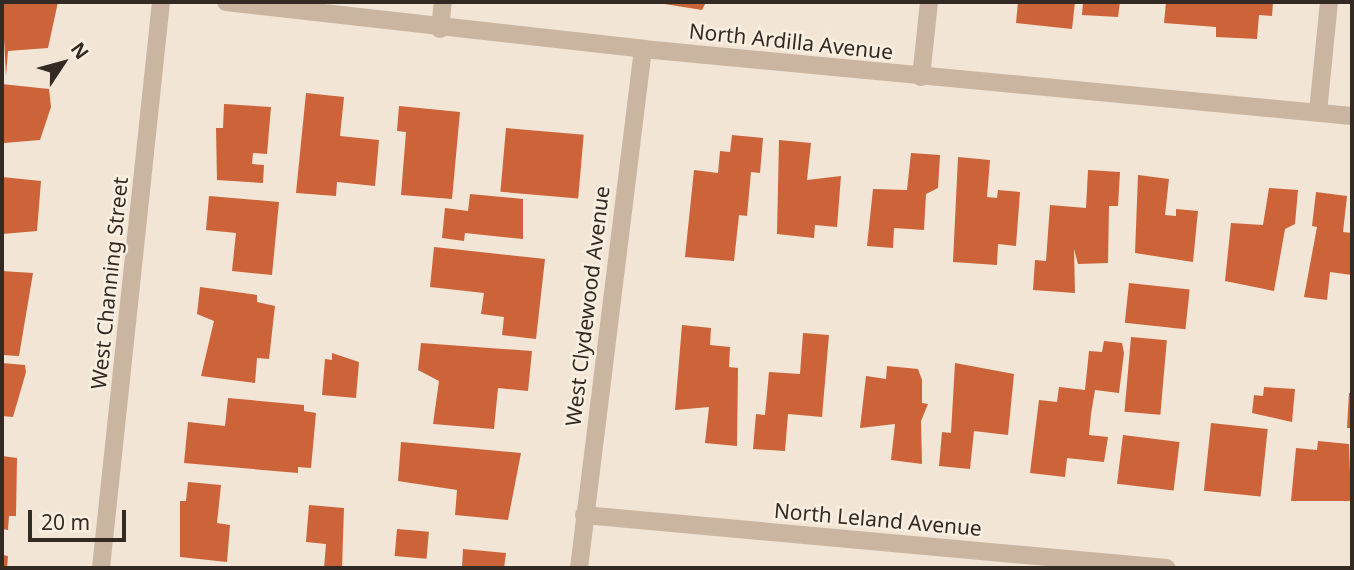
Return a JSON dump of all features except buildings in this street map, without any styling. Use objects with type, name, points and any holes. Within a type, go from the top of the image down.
[{"type":"street","name":"West Channing Street","points":[[102,568],[161,2]]},
{"type":"street","name":"North Ardilla Avenue","points":[[226,2],[440,29],[921,77],[1352,116]]},
{"type":"street","points":[[440,29],[443,2]]},
{"type":"street","points":[[921,77],[929,2]]},
{"type":"street","points":[[1318,112],[1329,2]]},
{"type":"street","name":"West Clydewood Avenue","points":[[579,568],[643,49]]},
{"type":"street","name":"North Leland Avenue","points":[[584,515],[1167,568]]}]
